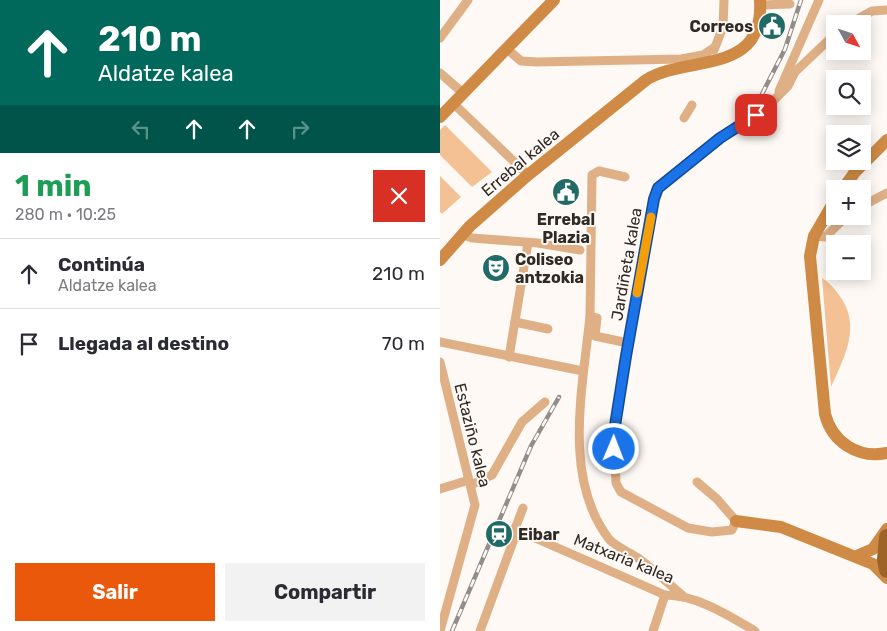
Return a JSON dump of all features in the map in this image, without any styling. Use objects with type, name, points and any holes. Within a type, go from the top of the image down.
[{"type":"highway","points":[[886,564],[887,537]]},
{"type":"street","points":[[440,116],[554,0]]},
{"type":"street","points":[[507,49],[521,61],[537,62],[708,59],[715,47],[722,27],[724,0]]},
{"type":"street","points":[[778,96],[819,0]]},
{"type":"street","points":[[440,38],[467,2]]},
{"type":"street","points":[[761,3],[790,4]]},
{"type":"street","name":"Errebal kalea","points":[[440,260],[462,234],[528,175],[626,95],[656,74],[740,49],[754,36],[759,24],[761,3]]},
{"type":"street","points":[[865,15],[872,11],[887,10]]},
{"type":"street","points":[[778,96],[788,86],[795,72],[826,43]]},
{"type":"street","points":[[440,72],[463,93]]},
{"type":"street","name":"Jardiñeta kalea","points":[[736,521],[732,530],[712,532],[688,528],[621,492],[616,483],[614,432],[628,343],[654,199],[658,188],[720,138],[768,106],[778,96]]},
{"type":"street","points":[[453,103],[528,175]]},
{"type":"street","points":[[684,118],[692,104]]},
{"type":"street","points":[[849,180],[887,140]]},
{"type":"street","points":[[625,177],[609,168],[592,174],[590,316],[580,403],[583,484],[589,504],[610,541],[638,558],[682,595]]},
{"type":"street","points":[[871,201],[887,193]]},
{"type":"street","points":[[826,215],[814,236],[810,256],[820,364],[828,424],[835,436],[852,449],[877,455],[887,452]]},
{"type":"street","points":[[814,236],[825,237],[838,225]]},
{"type":"street","points":[[462,234],[472,238],[580,250]]},
{"type":"street","points":[[509,357],[528,243]]},
{"type":"street","points":[[590,316],[597,318],[595,336],[628,343]]},
{"type":"street","points":[[515,322],[548,329]]},
{"type":"street","points":[[440,342],[583,371]]},
{"type":"street","name":"Estaziño kalea","points":[[440,362],[475,505],[440,631]]},
{"type":"street","points":[[440,489],[492,475],[522,422],[528,414],[545,402]]},
{"type":"street","points":[[696,482],[717,498],[736,521],[781,527],[855,555],[886,564]]},
{"type":"street","points":[[476,631],[523,508]]},
{"type":"street","points":[[855,555],[873,549],[887,529]]},
{"type":"street","name":"Matxaria kalea","points":[[480,631],[514,539],[526,534],[665,595],[682,595],[728,615],[756,631]]},
{"type":"street","points":[[855,555],[873,564],[887,578]]},
{"type":"street","points":[[653,631],[665,595]]},
{"type":"shaded area","points":[[445,125],[492,172],[472,187],[440,155],[440,130]]},
{"type":"shaded area","points":[[440,176],[461,197],[442,214],[440,212]]},
{"type":"shaded area","points":[[822,278],[831,285],[846,306],[850,329],[846,352],[831,387]]},
{"type":"railway","points":[[762,94],[785,49],[801,0]]},
{"type":"railway","points":[[452,631],[531,446],[559,397]]},
{"type":"slow traffic","points":[[637,293],[651,217]]},
{"type":"place","name":"Correos","points":[[772,26]]},
{"type":"place","name":"Errebal Plazia","points":[[566,192]]},
{"type":"place","name":"Coliseo antzokia","points":[[496,268]]},
{"type":"place","name":"Eibar","points":[[499,534]]},
{"type":"route","points":[[614,449],[614,432],[626,356],[654,199],[658,188],[720,138],[756,115]]}]
